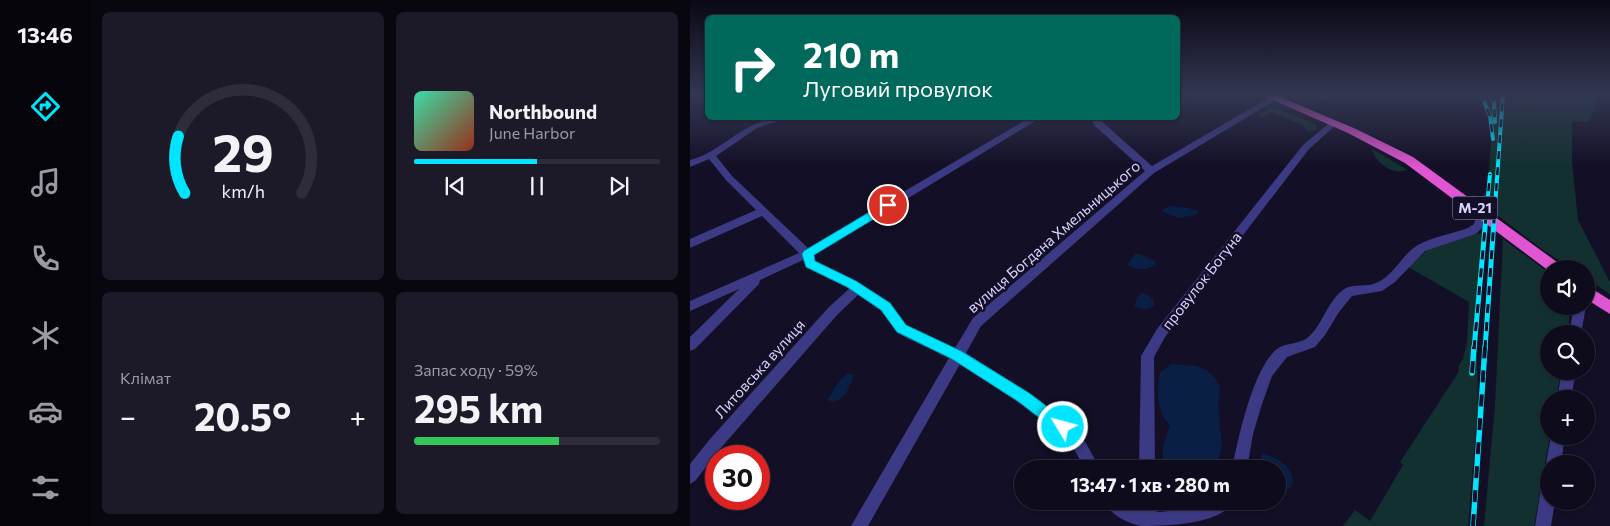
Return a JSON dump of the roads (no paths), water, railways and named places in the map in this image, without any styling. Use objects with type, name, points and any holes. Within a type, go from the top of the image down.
[{"type":"highway","name":"М-21","points":[[1324,119],[1380,144],[1409,160],[1544,260]]},
{"type":"highway","points":[[1595,297],[1610,308]]},
{"type":"street","name":"вулиця Богдана Хмельницького","points":[[860,526],[977,322],[1151,171],[1234,119]]},
{"type":"street","points":[[690,164],[711,155],[754,126],[772,120]]},
{"type":"street","points":[[690,306],[808,254],[1031,120]]},
{"type":"street","points":[[1095,120],[1151,171]]},
{"type":"street","name":"провулок Богуна","points":[[1147,460],[1147,356],[1161,333],[1306,147],[1333,122]]},
{"type":"street","points":[[711,155],[729,178],[808,254],[810,264],[858,288],[886,306],[901,329],[957,355],[1024,398],[1075,437],[1088,460]]},
{"type":"street","points":[[690,244],[763,211]]},
{"type":"street","points":[[1241,460],[1255,404],[1268,373],[1282,354],[1310,344],[1321,331],[1335,308],[1349,292],[1378,288],[1391,279],[1421,248],[1472,231],[1479,226],[1482,214]]},
{"type":"street","points":[[690,345],[759,276]]},
{"type":"street","name":"Литовська вулиця","points":[[690,476],[715,444],[833,310],[858,288]]},
{"type":"street","points":[[1121,510],[1148,522],[1208,514],[1213,510]]},
{"type":"street","points":[[1542,526],[1545,510]]},
{"type":"water","points":[[1170,206],[1189,208],[1197,211],[1197,215],[1178,218],[1163,212],[1163,209]]},
{"type":"water","points":[[1135,254],[1140,254],[1155,261],[1156,265],[1142,269],[1127,265]]},
{"type":"water","points":[[1142,293],[1150,297],[1155,305],[1145,309],[1134,306],[1137,298]]},
{"type":"water","points":[[1171,364],[1196,366],[1206,370],[1215,378],[1220,387],[1218,403],[1222,447],[1218,460],[1163,460],[1163,447],[1170,426],[1160,408],[1158,388],[1160,373]]},
{"type":"water","points":[[847,374],[852,374],[853,377],[848,390],[839,400],[830,402],[828,400],[834,389]]},
{"type":"water","points":[[1263,454],[1279,460],[1260,460]]},
{"type":"water","points":[[1286,466],[1290,472],[1293,483],[1286,493]]},
{"type":"railway","points":[[1490,119],[1493,139]]},
{"type":"railway","points":[[1495,207],[1501,119]]},
{"type":"railway","points":[[1487,207],[1490,174]]},
{"type":"railway","points":[[1474,349],[1487,206]]},
{"type":"railway","points":[[1485,349],[1495,206]]},
{"type":"railway","points":[[1472,373],[1474,347]]},
{"type":"railway","points":[[1473,526],[1485,347]]}]
